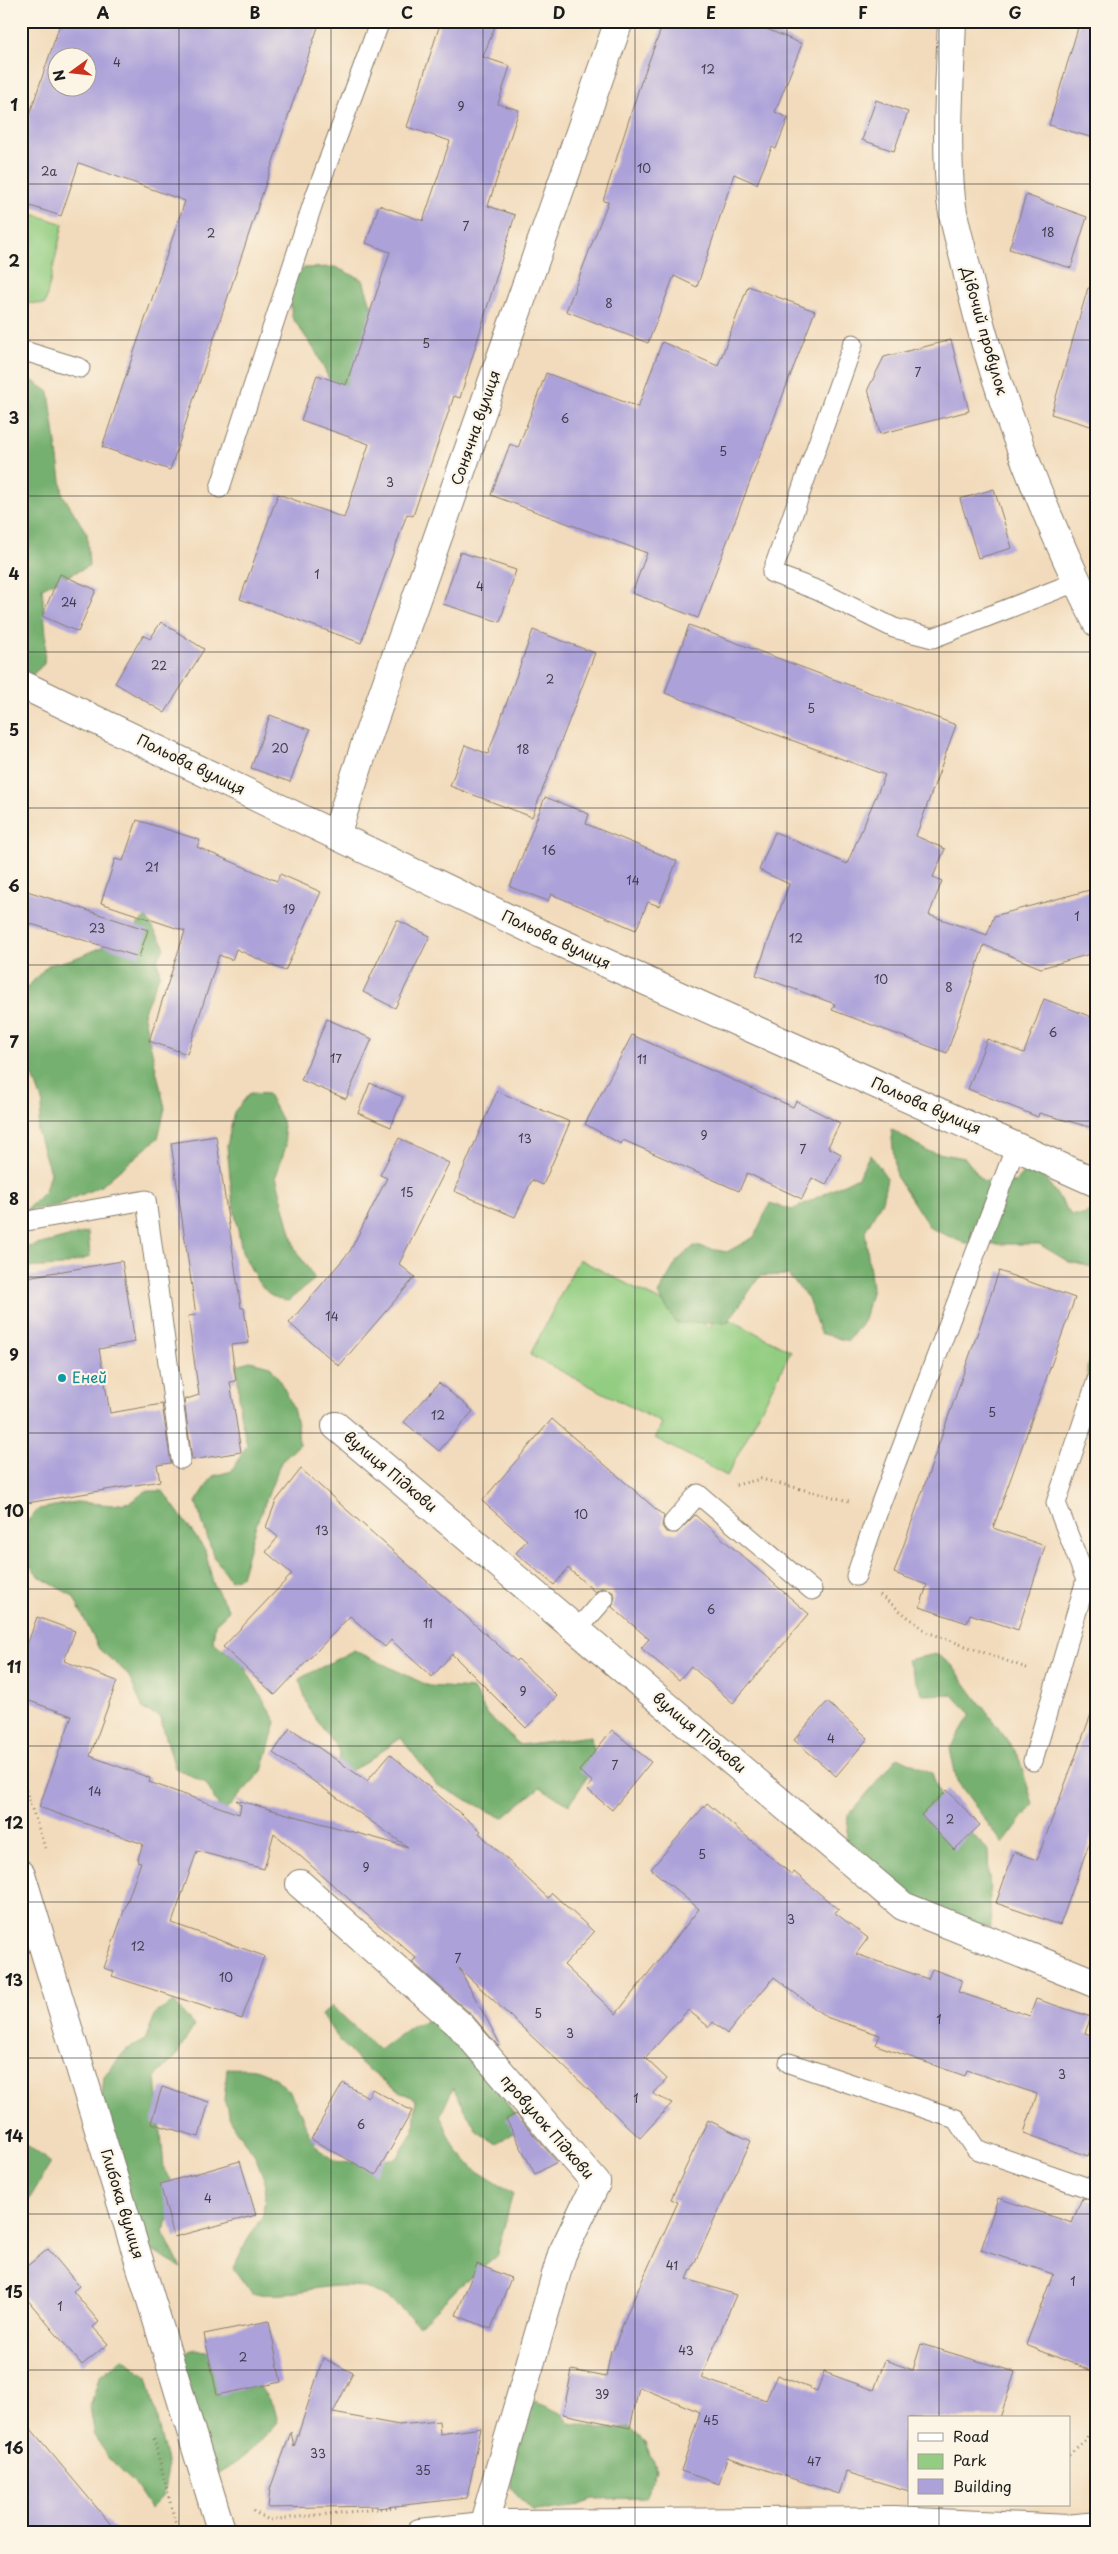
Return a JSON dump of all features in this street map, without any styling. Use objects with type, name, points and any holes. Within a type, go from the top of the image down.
[{"type":"street","name":"Сонячна вулиця","points":[[336,835],[368,736],[619,21]]},
{"type":"street","name":"Дівочий провулок","points":[[952,21],[949,108],[951,199],[972,298],[1002,394],[1076,582],[1097,623]]},
{"type":"street","name":"Польова вулиця","points":[[21,684],[539,933],[1097,1183]]},
{"type":"street","name":"вулиця Підкови","points":[[336,1426],[903,1906],[1097,1984]]},
{"type":"street","name":"Глибока вулиця","points":[[21,1874],[222,2533]]},
{"type":"street","name":"провулок Підкови","points":[[300,1884],[461,2026],[596,2183],[562,2254],[483,2526]]},
{"type":"street","points":[[420,2533],[511,2524],[894,2521],[1067,2529],[1097,2526]]},
{"type":"lane","points":[[220,488],[315,197],[380,21]]},
{"type":"lane","points":[[853,344],[772,573],[819,591],[894,628],[933,638],[1076,582]]},
{"type":"lane","points":[[21,350],[80,368]]},
{"type":"lane","points":[[856,1576],[879,1508],[1016,1146]]},
{"type":"lane","points":[[21,1222],[146,1200],[181,1459]]},
{"type":"lane","points":[[1033,1761],[1086,1580],[1056,1503],[1097,1380]]},
{"type":"lane","points":[[673,1523],[698,1494],[812,1590]]},
{"type":"lane","points":[[577,1630],[604,1599]]},
{"type":"lane","points":[[789,2063],[956,2119],[976,2149],[1097,2191]]},
{"type":"path","points":[[21,36],[26,21]]},
{"type":"path","points":[[698,1494],[761,1480],[879,1508]]},
{"type":"path","points":[[856,1576],[927,1632],[1057,1679]]},
{"type":"path","points":[[21,1776],[46,1850]]},
{"type":"path","points":[[1070,2453],[1086,2440],[1097,2409]]},
{"type":"path","points":[[247,2508],[269,2520],[404,2507]]},
{"type":"green space","points":[[21,210],[63,224],[45,304],[21,303]]},
{"type":"green space","points":[[335,267],[363,280],[378,327],[367,398],[330,381],[316,352],[292,317],[288,284],[304,268]]},
{"type":"green space","points":[[21,373],[49,392],[63,495],[87,534],[89,566],[42,588],[46,635],[44,664],[32,675],[21,678]]},
{"type":"green space","points":[[146,917],[165,947],[157,959],[160,974],[143,1013],[165,1108],[158,1138],[101,1186],[58,1205],[25,1211],[45,1191],[50,1173],[37,1130],[43,1104],[33,1076],[21,1073],[21,994],[48,965],[73,959],[120,940]]},
{"type":"green space","points":[[250,1093],[268,1094],[282,1121],[286,1146],[276,1176],[295,1249],[315,1279],[288,1301],[271,1296],[258,1282],[242,1252],[232,1197],[227,1146],[234,1112]]},
{"type":"green space","points":[[891,1129],[927,1151],[965,1158],[983,1181],[1015,1182],[1034,1162],[1071,1215],[1084,1215],[1097,1204],[1097,1268],[1069,1262],[1039,1244],[966,1244],[930,1228],[896,1176]]},
{"type":"green space","points":[[870,1154],[887,1178],[882,1201],[865,1231],[872,1288],[864,1320],[848,1341],[820,1333],[808,1298],[788,1275],[760,1276],[728,1322],[676,1323],[658,1294],[677,1261],[694,1246],[727,1252],[754,1237],[770,1203],[792,1210],[858,1177]]},
{"type":"green space","points":[[88,1232],[90,1257],[61,1266],[21,1268],[21,1249]]},
{"type":"green space","points":[[579,1259],[710,1327],[717,1313],[791,1351],[727,1476],[655,1438],[662,1423],[530,1355]]},
{"type":"green space","points":[[1097,1343],[1097,1449],[1079,1413],[1088,1389],[1087,1368]]},
{"type":"green space","points":[[250,1361],[270,1366],[282,1386],[294,1412],[299,1445],[281,1462],[255,1528],[241,1577],[230,1580],[213,1555],[196,1502],[213,1476],[232,1471],[247,1445],[240,1413],[237,1365]]},
{"type":"green space","points":[[146,1491],[163,1491],[205,1550],[213,1583],[229,1611],[215,1624],[213,1642],[242,1663],[276,1722],[262,1771],[226,1810],[221,1811],[206,1783],[175,1768],[160,1717],[143,1709],[128,1674],[99,1649],[73,1596],[41,1578],[21,1556],[21,1527],[39,1509],[76,1502],[113,1505],[131,1502]]},
{"type":"green space","points":[[354,1650],[429,1686],[473,1689],[487,1715],[520,1745],[591,1736],[595,1765],[569,1805],[540,1787],[503,1818],[437,1785],[401,1738],[365,1763],[337,1778],[340,1752],[310,1711],[299,1679]]},
{"type":"green space","points":[[936,1654],[952,1665],[1018,1755],[1033,1804],[1003,1844],[957,1781],[950,1749],[971,1714],[951,1694],[923,1695],[907,1660]]},
{"type":"green space","points":[[898,1757],[932,1773],[943,1804],[988,1850],[991,1928],[937,1913],[845,1856],[848,1816]]},
{"type":"green space","points":[[174,2002],[194,2026],[175,2058],[156,2076],[164,2168],[180,2195],[163,2232],[181,2268],[146,2247],[99,2130],[104,2076],[126,2050],[145,2040],[156,2013]]},
{"type":"green space","points":[[332,2006],[379,2050],[413,2025],[436,2018],[499,2076],[502,2097],[526,2129],[511,2133],[497,2144],[477,2131],[453,2088],[440,2116],[457,2151],[474,2169],[513,2193],[496,2257],[460,2286],[419,2326],[388,2298],[365,2288],[342,2286],[284,2294],[252,2294],[233,2268],[263,2215],[266,2184],[255,2155],[235,2130],[224,2100],[227,2068],[258,2070],[274,2078],[286,2088],[294,2100],[312,2138],[320,2150],[332,2159],[345,2162],[364,2162],[397,2158],[414,2131],[416,2100],[374,2074],[342,2043],[322,2015]]},
{"type":"green space","points":[[21,2145],[27,2145],[51,2163],[21,2213]]},
{"type":"green space","points":[[21,2219],[29,2243],[21,2254]]},
{"type":"green space","points":[[191,2350],[211,2351],[253,2377],[274,2407],[278,2422],[240,2459],[214,2476],[171,2363]]},
{"type":"green space","points":[[122,2358],[147,2376],[168,2467],[163,2497],[151,2509],[134,2483],[112,2462],[95,2437],[90,2407],[99,2377]]},
{"type":"green space","points":[[535,2402],[563,2414],[571,2423],[600,2429],[630,2428],[645,2442],[656,2470],[645,2498],[593,2499],[565,2509],[533,2511],[511,2488],[510,2457],[516,2427]]},
{"type":"building","points":[[61,21],[320,21],[170,470],[102,447],[185,201],[79,163],[61,216],[21,203],[21,140],[48,60],[48,98],[98,98],[98,48],[52,48]]},
{"type":"building","points":[[441,21],[497,21],[483,57],[510,66],[498,104],[519,110],[488,206],[515,215],[460,398],[454,396],[413,516],[407,514],[361,643],[240,599],[278,494],[344,518],[369,444],[301,420],[317,375],[346,385],[390,252],[366,243],[379,205],[423,221],[450,141],[407,127]]},
{"type":"building","points":[[664,21],[748,21],[802,44],[775,112],[788,118],[776,149],[772,147],[757,184],[734,174],[697,287],[674,276],[648,343],[566,311],[608,202],[603,201],[640,85]]},
{"type":"building","points":[[1080,21],[1097,21],[1097,139],[1049,125]]},
{"type":"building","points":[[876,100],[908,112],[894,151],[862,140]]},
{"type":"building","points":[[1026,195],[1087,217],[1071,268],[1009,249]]},
{"type":"building","points":[[748,286],[815,311],[698,618],[632,593],[647,553],[491,495],[510,444],[518,448],[546,373],[638,407],[662,342],[718,366]]},
{"type":"building","points":[[1088,288],[1097,289],[1097,428],[1051,414]]},
{"type":"building","points":[[951,340],[969,411],[880,434],[868,389],[884,357]]},
{"type":"building","points":[[994,489],[1012,548],[978,558],[960,499]]},
{"type":"building","points":[[460,552],[516,570],[500,622],[443,604]]},
{"type":"building","points":[[60,574],[96,590],[78,632],[42,616]]},
{"type":"building","points":[[161,622],[204,649],[165,713],[115,683],[143,635],[150,639]]},
{"type":"building","points":[[689,625],[956,725],[916,836],[945,849],[933,877],[942,881],[929,915],[987,935],[994,916],[1097,888],[1097,952],[1041,968],[984,945],[947,1053],[832,1010],[835,1004],[756,975],[789,884],[759,870],[775,832],[847,864],[885,775],[665,693]]},
{"type":"building","points":[[533,630],[595,653],[532,817],[450,786],[465,745],[488,754]]},
{"type":"building","points":[[270,715],[310,730],[290,782],[251,768]]},
{"type":"building","points":[[545,797],[589,814],[586,824],[677,861],[659,906],[648,902],[636,930],[551,894],[548,901],[510,887]]},
{"type":"building","points":[[137,820],[200,840],[197,847],[277,881],[280,874],[321,892],[285,971],[236,949],[232,960],[219,955],[187,1054],[149,1041],[185,931],[101,903],[115,859],[123,861]]},
{"type":"building","points":[[21,889],[148,930],[139,957],[21,921]]},
{"type":"building","points":[[397,920],[430,936],[395,1008],[363,992]]},
{"type":"building","points":[[1044,999],[1097,1019],[1097,1129],[1039,1113],[1038,1117],[968,1089],[987,1039],[1024,1053]]},
{"type":"building","points":[[327,1019],[372,1039],[346,1099],[301,1080]]},
{"type":"building","points":[[632,1035],[793,1107],[796,1101],[840,1123],[828,1147],[841,1154],[826,1185],[812,1178],[802,1199],[747,1173],[739,1191],[623,1140],[621,1144],[585,1124]]},
{"type":"building","points":[[370,1083],[403,1097],[391,1127],[358,1113]]},
{"type":"building","points":[[497,1091],[570,1122],[543,1185],[532,1180],[515,1217],[454,1191]]},
{"type":"building","points":[[216,1136],[241,1308],[244,1308],[249,1343],[231,1345],[236,1381],[230,1382],[241,1452],[192,1460],[184,1400],[199,1395],[188,1316],[196,1315],[171,1143]]},
{"type":"building","points":[[399,1138],[449,1163],[399,1264],[415,1277],[339,1366],[289,1323],[350,1251],[387,1178],[380,1175]]},
{"type":"building","name":"Еней","points":[[122,1261],[135,1342],[99,1349],[110,1413],[162,1404],[171,1463],[157,1465],[160,1481],[21,1504],[21,1278]]},
{"type":"building","points":[[999,1271],[1075,1298],[993,1528],[1045,1546],[1018,1630],[970,1614],[967,1623],[920,1607],[927,1585],[894,1573]]},
{"type":"building","points":[[439,1383],[473,1411],[439,1451],[404,1422]]},
{"type":"building","points":[[552,1419],[664,1516],[662,1526],[666,1532],[677,1533],[695,1515],[809,1614],[733,1703],[691,1666],[679,1680],[641,1648],[649,1639],[612,1607],[615,1596],[611,1590],[601,1588],[595,1592],[568,1568],[554,1585],[516,1553],[527,1540],[482,1501]]},
{"type":"building","points":[[301,1469],[516,1661],[518,1659],[557,1696],[526,1728],[452,1654],[432,1677],[391,1640],[385,1647],[350,1616],[275,1695],[223,1647],[292,1574],[266,1552],[278,1537],[266,1527],[276,1501]]},
{"type":"building","points":[[37,1617],[75,1631],[64,1661],[117,1681],[90,1756],[150,1778],[149,1782],[239,1814],[241,1805],[236,1800],[408,1847],[273,1753],[290,1728],[367,1781],[390,1754],[481,1831],[479,1833],[548,1898],[552,1893],[594,1932],[564,1965],[616,2014],[699,1909],[651,1869],[707,1803],[792,1875],[794,1872],[839,1910],[834,1912],[868,1938],[856,1954],[928,1979],[932,1969],[962,1980],[958,1992],[1030,2016],[1036,1999],[1091,2017],[1085,2033],[1097,2037],[1097,2129],[1088,2156],[1024,2133],[1037,2094],[967,2070],[965,2076],[876,2045],[880,2035],[826,2017],[774,1977],[727,2034],[713,2022],[709,2027],[688,2010],[645,2058],[667,2079],[653,2094],[672,2103],[640,2138],[459,1968],[500,2044],[498,2046],[471,2014],[412,1962],[416,1958],[274,1833],[264,1869],[197,1851],[172,1923],[264,1956],[242,2019],[112,1976],[114,1972],[104,1968],[141,1862],[137,1861],[143,1844],[39,1807],[72,1716],[21,1698],[21,1662]]},
{"type":"building","points":[[827,1702],[868,1738],[836,1776],[794,1740]]},
{"type":"building","points":[[1093,1709],[1097,1709],[1097,1821],[1060,1925],[996,1903],[1014,1852],[1037,1860]]},
{"type":"building","points":[[612,1730],[651,1762],[612,1810],[587,1789],[593,1782],[579,1771]]},
{"type":"building","points":[[947,1790],[980,1825],[954,1850],[921,1815]]},
{"type":"building","points":[[343,2083],[368,2097],[372,2089],[412,2111],[376,2175],[311,2139]]},
{"type":"building","points":[[162,2087],[209,2102],[199,2137],[151,2123]]},
{"type":"building","points":[[516,2114],[557,2162],[535,2174],[506,2119]]},
{"type":"building","points":[[708,2120],[751,2141],[687,2279],[736,2295],[701,2378],[766,2400],[777,2375],[817,2391],[824,2372],[874,2390],[885,2360],[913,2370],[921,2344],[1015,2372],[1001,2416],[908,2416],[908,2491],[846,2472],[839,2494],[727,2457],[719,2484],[681,2471],[700,2412],[639,2387],[630,2428],[563,2414],[572,2370],[606,2377],[611,2350],[613,2350],[629,2309],[678,2202],[671,2199]]},
{"type":"building","points":[[240,2161],[256,2215],[174,2237],[160,2184]]},
{"type":"building","points":[[1094,2166],[1097,2167],[1097,2179],[1090,2177]]},
{"type":"building","points":[[998,2198],[1072,2223],[1082,2198],[1097,2202],[1097,2373],[1026,2345],[1053,2274],[981,2250]]},
{"type":"building","points":[[48,2249],[79,2286],[73,2291],[99,2322],[93,2327],[108,2344],[82,2365],[21,2292],[21,2271]]},
{"type":"building","points":[[477,2264],[511,2278],[491,2329],[456,2315]]},
{"type":"building","points":[[269,2321],[281,2382],[217,2395],[204,2334]]},
{"type":"building","points":[[323,2358],[353,2373],[333,2413],[399,2425],[439,2421],[440,2434],[481,2428],[467,2498],[377,2508],[377,2506],[268,2508],[270,2489],[291,2432],[294,2447]]},
{"type":"building","points":[[21,2417],[118,2533],[21,2533]]},
{"type":"place","name":"Еней","points":[[62,1378]]}]
